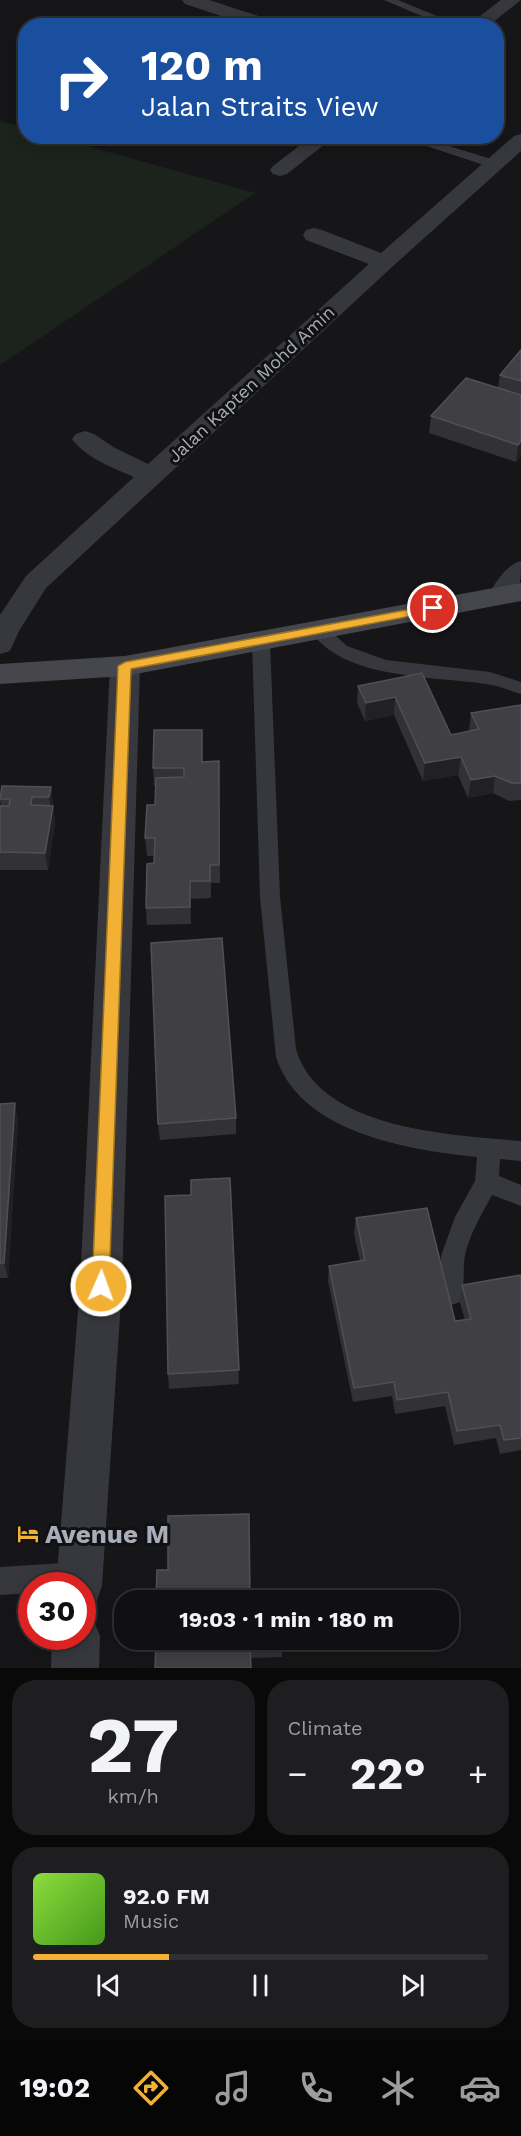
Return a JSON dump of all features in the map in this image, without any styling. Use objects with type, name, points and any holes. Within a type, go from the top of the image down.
[{"type":"street","points":[[191,0],[246,18]]},
{"type":"street","points":[[487,18],[512,0]]},
{"type":"street","points":[[219,18],[228,12]]},
{"type":"street","name":"Jalan Kapten Mohd Amin","points":[[0,644],[4,631],[36,582],[384,262],[521,140]]},
{"type":"street","points":[[280,170],[314,144]]},
{"type":"street","points":[[314,235],[384,262]]},
{"type":"street","points":[[85,440],[106,454],[152,476]]},
{"type":"street","points":[[0,675],[125,666],[512,594],[521,570]]},
{"type":"street","points":[[80,1572],[101,1286],[125,666]]},
{"type":"street","points":[[75,1668],[76,1650]]},
{"type":"lane","points":[[389,0],[435,18]]},
{"type":"lane","points":[[428,144],[494,164]]},
{"type":"lane","points":[[319,630],[341,650],[384,666],[490,678],[521,688]]},
{"type":"lane","points":[[261,642],[270,897],[285,1049],[292,1070],[320,1102],[361,1124],[416,1139],[521,1151]]},
{"type":"lane","points":[[451,1294],[453,1256],[459,1235],[487,1182],[489,1148]]},
{"type":"lane","points":[[487,1182],[521,1196]]},
{"type":"lane","points":[[0,1581],[18,1581]]},
{"type":"shaded area","points":[[0,121],[18,126],[18,144],[80,144],[255,193],[0,365]]},
{"type":"building","points":[[521,350],[521,381],[500,375]]},
{"type":"building","points":[[466,378],[521,395],[521,441],[518,445],[431,416]]},
{"type":"building","points":[[422,673],[451,735],[479,729],[471,713],[521,705],[521,783],[512,783],[495,776],[471,780],[461,757],[425,763],[395,697],[366,703],[358,686]]},
{"type":"building","points":[[154,730],[202,730],[202,762],[219,761],[219,865],[210,865],[210,881],[190,881],[190,907],[146,908],[147,864],[154,863],[155,838],[145,838],[147,805],[155,805],[156,778],[184,777],[184,768],[153,768]]},
{"type":"building","points":[[2,786],[51,787],[49,797],[32,797],[31,805],[53,806],[45,853],[0,852],[0,806],[9,806],[10,799],[0,799]]},
{"type":"building","points":[[222,938],[236,1118],[158,1124],[151,943]]},
{"type":"building","points":[[15,1103],[4,1263],[0,1263],[0,1104]]},
{"type":"building","points":[[230,1178],[239,1370],[168,1374],[165,1196],[191,1195],[191,1180]]},
{"type":"building","points":[[427,1208],[455,1321],[471,1319],[462,1285],[521,1275],[521,1438],[504,1440],[500,1425],[457,1431],[448,1392],[397,1400],[394,1382],[354,1388],[329,1266],[365,1260],[356,1218]]},
{"type":"building","points":[[249,1514],[250,1590],[156,1590],[157,1570],[168,1570],[168,1516]]},
{"type":"building","points":[[156,1650],[250,1650],[251,1668],[155,1668]]},
{"type":"place","name":"Avenue M","points":[[28,1534]]},
{"type":"route","points":[[101,1286],[125,666],[433,608]]}]
